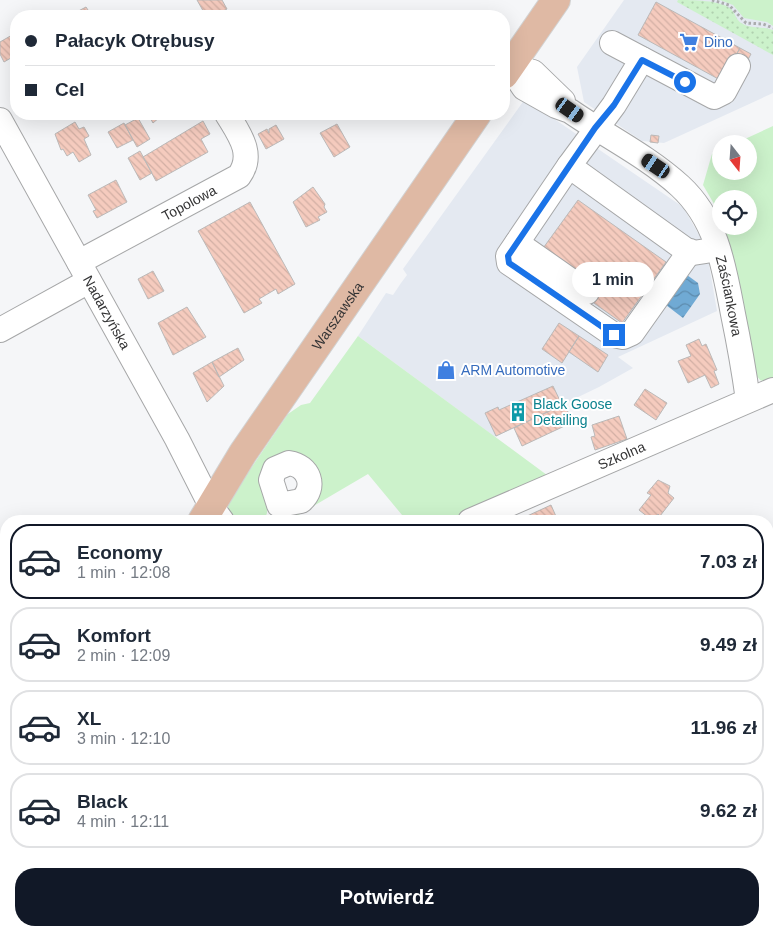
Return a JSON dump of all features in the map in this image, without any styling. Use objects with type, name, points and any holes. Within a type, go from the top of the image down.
[{"type":"main road","points":[[510,64],[556,0]]},
{"type":"main road","name":"Warszawska","points":[[212,515],[243,452],[473,120]]},
{"type":"street","points":[[612,42],[642,60],[714,97],[724,92],[738,66]]},
{"type":"street","points":[[642,60],[614,105],[595,128],[508,256],[509,263],[614,335],[624,337],[632,333],[690,251]]},
{"type":"street","name":"Zaściankowa","points":[[510,74],[524,88],[556,106],[570,110],[656,166],[681,187],[707,219],[724,267],[748,400]]},
{"type":"street","name":"Nadarzyńska","points":[[0,120],[177,439],[212,515]]},
{"type":"street","name":"Topolowa","points":[[0,330],[84,272],[239,176],[245,168],[247,157],[243,142],[230,120]]},
{"type":"street","points":[[569,166],[690,251],[701,253],[718,247]]},
{"type":"street","points":[[517,243],[587,292]]},
{"type":"street","name":"Szkolna","points":[[484,515],[773,390]]},
{"type":"path","points":[[712,0],[730,5],[746,23],[763,24],[773,28]]},
{"type":"shaded area","points":[[624,0],[773,0],[773,93],[664,143],[642,141],[584,102],[577,67]]},
{"type":"shaded area","points":[[525,99],[683,207],[706,247],[717,311],[618,357],[633,368],[599,387],[495,437],[358,336],[386,293],[393,295],[407,275],[403,269]]},
{"type":"green space","points":[[678,0],[706,1],[720,4],[731,9],[743,24],[773,30],[773,55],[677,2]]},
{"type":"green space","points":[[720,0],[773,0],[773,26],[767,22],[744,18],[733,5]]},
{"type":"green space","points":[[773,126],[773,380],[768,383],[760,380],[754,373],[727,235],[757,235],[757,190],[712,190],[712,200],[703,185],[712,154],[712,180],[758,180],[758,135],[754,135]]},
{"type":"green space","points":[[358,336],[551,478],[463,515],[402,515],[368,474],[298,515],[280,515],[283,511],[301,506],[297,458],[267,502],[266,515],[230,515],[228,506],[230,499],[288,414],[301,405],[310,403]]},
{"type":"water","points":[[687,275],[698,283],[700,294],[683,318],[666,305]]},
{"type":"building","points":[[197,0],[222,0],[227,9],[225,10],[203,10]]},
{"type":"building","name":"Dino","points":[[656,2],[740,48],[722,81],[638,35]]},
{"type":"building","points":[[10,36],[10,58],[4,62],[0,54],[0,42]]},
{"type":"building","points":[[740,48],[751,54],[743,69],[732,62]]},
{"type":"building","points":[[134,120],[139,120],[150,139],[137,147],[125,125]]},
{"type":"building","points":[[203,121],[210,134],[201,139],[208,152],[156,181],[143,157]]},
{"type":"building","points":[[75,122],[79,129],[84,127],[89,136],[84,139],[91,155],[79,162],[73,152],[67,156],[63,149],[61,150],[55,134]]},
{"type":"building","points":[[124,123],[133,140],[117,148],[108,132]]},
{"type":"building","points":[[337,124],[350,147],[334,157],[320,133]]},
{"type":"building","points":[[276,125],[284,139],[266,149],[258,134],[267,129],[269,133],[269,129]]},
{"type":"building","points":[[651,135],[659,136],[658,143],[650,142]]},
{"type":"building","points":[[140,151],[152,173],[140,180],[128,158]]},
{"type":"building","points":[[116,180],[127,202],[97,218],[93,211],[96,210],[88,195]]},
{"type":"building","points":[[313,187],[325,204],[324,207],[327,212],[318,217],[320,220],[306,227],[293,202]]},
{"type":"building","points":[[578,200],[666,262],[622,323],[584,296],[541,251]]},
{"type":"building","points":[[250,202],[295,284],[278,294],[276,289],[259,299],[262,303],[244,313],[198,231]]},
{"type":"building","points":[[153,271],[164,291],[148,299],[138,279]]},
{"type":"building","points":[[187,307],[206,337],[173,355],[158,323]]},
{"type":"building","points":[[559,323],[579,336],[562,363],[542,349]]},
{"type":"building","points":[[579,336],[608,355],[598,372],[569,352]]},
{"type":"building","points":[[699,339],[702,346],[706,344],[717,370],[714,371],[719,384],[711,388],[705,375],[688,383],[678,361],[691,356],[686,345]]},
{"type":"building","points":[[238,348],[244,360],[219,377],[212,362]]},
{"type":"building","points":[[212,362],[224,386],[207,402],[193,373]]},
{"type":"building","name":"Black Goose Detailing","points":[[553,386],[562,405],[496,436],[485,413],[498,407],[499,410]]},
{"type":"building","points":[[645,389],[667,403],[656,420],[634,405]]},
{"type":"building","points":[[564,404],[573,422],[522,446],[514,428]]},
{"type":"building","points":[[619,416],[627,439],[595,450],[591,437],[595,436],[592,425]]},
{"type":"building","points":[[658,480],[670,486],[668,493],[674,498],[661,515],[645,515],[639,510],[651,495],[647,493]]},
{"type":"building","points":[[551,505],[555,515],[529,515]]},
{"type":"place","name":"Dino","points":[[689,42]]},
{"type":"place","name":"ARM Automotive","points":[[446,370]]},
{"type":"place","name":"Black Goose Detailing","points":[[518,412]]},
{"type":"route","points":[[614,335],[509,263],[508,256],[595,128],[614,105],[642,60],[685,82]]}]
